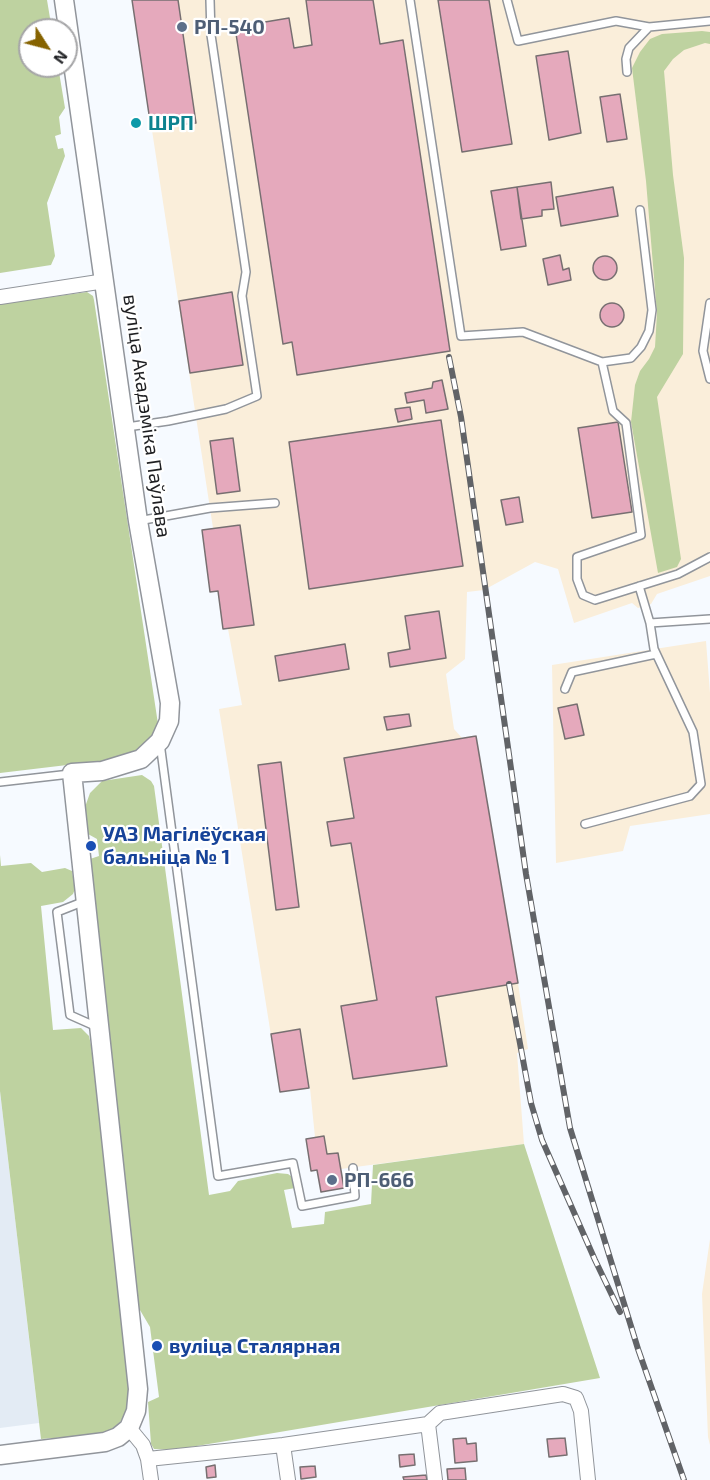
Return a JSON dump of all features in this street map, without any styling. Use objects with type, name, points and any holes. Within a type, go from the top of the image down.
[{"type":"main road","name":"вуліца Акадэміка Паўлава","points":[[64,0],[138,520],[170,703],[169,721],[160,741]]},
{"type":"main road","points":[[0,1455],[105,1442],[118,1437],[129,1428],[136,1411],[138,1389],[72,773],[102,771],[141,759],[160,741]]},
{"type":"street","points":[[0,297],[105,281]]},
{"type":"street","points":[[148,1459],[283,1445],[428,1424],[440,1413],[563,1394],[576,1398],[581,1411],[588,1480]]},
{"type":"street","points":[[428,1424],[435,1480]]},
{"type":"street","points":[[129,1428],[142,1445],[148,1459],[151,1480]]},
{"type":"street","points":[[283,1445],[288,1480]]},
{"type":"lane","points":[[125,427],[226,409],[257,396],[242,296],[246,272],[212,35],[210,0]]},
{"type":"lane","points":[[410,0],[461,336],[523,332],[602,362],[631,358],[642,347],[650,331],[652,310],[640,210]]},
{"type":"lane","points":[[507,0],[518,41],[616,21],[649,27],[710,21]]},
{"type":"lane","points":[[627,72],[626,59],[629,48],[649,27]]},
{"type":"lane","points":[[710,303],[703,351],[710,379]]},
{"type":"lane","points":[[602,362],[613,411],[626,423],[640,535],[577,556],[577,579],[583,595],[595,600],[678,574],[710,557]]},
{"type":"lane","points":[[138,520],[210,508],[275,503]]},
{"type":"lane","points":[[585,824],[690,796],[701,784],[693,732],[654,649],[650,623],[639,586]]},
{"type":"lane","points":[[650,623],[710,619]]},
{"type":"lane","points":[[565,689],[572,672],[656,654]]},
{"type":"lane","points":[[160,741],[218,1176],[293,1163],[302,1206],[355,1196],[353,1168]]},
{"type":"lane","points":[[0,782],[72,773]]},
{"type":"lane","points":[[87,900],[57,912],[70,1015],[99,1028]]},
{"type":"shaded area","points":[[132,0],[710,0],[710,576],[657,594],[651,604],[638,608],[632,603],[574,623],[558,569],[535,562],[484,590],[467,592],[465,659],[446,674],[454,729],[462,738],[476,736],[518,983],[528,1049],[517,1053],[524,1144],[341,1169],[344,1188],[321,1192],[317,1170],[311,1171],[315,1137],[310,1088],[280,1092],[219,709],[242,705],[228,629],[223,629],[218,591],[210,592],[202,530],[213,528]]},
{"type":"shaded area","points":[[706,641],[710,693],[710,814],[630,826],[623,851],[556,863],[552,665]]},
{"type":"shaded area","points":[[0,1091],[39,1423],[0,1428]]},
{"type":"shaded area","points":[[710,1239],[710,1445],[702,1294]]},
{"type":"green space","points":[[0,0],[47,0],[50,18],[18,18],[18,78],[60,78],[65,108],[59,117],[61,134],[55,136],[58,149],[63,148],[65,156],[47,203],[55,256],[51,265],[0,273]]},
{"type":"green space","points":[[710,32],[710,44],[705,43],[684,50],[664,71],[673,175],[684,258],[683,354],[657,397],[681,559],[677,567],[658,573],[631,422],[635,385],[640,371],[655,347],[657,313],[646,181],[632,68],[650,39],[662,34]]},
{"type":"green space","points":[[87,292],[93,296],[94,300],[158,724],[151,737],[140,748],[126,755],[109,760],[0,773],[0,304]]},
{"type":"green space","points":[[142,775],[154,786],[209,1195],[230,1191],[238,1181],[277,1173],[288,1174],[295,1179],[296,1183],[295,1188],[284,1190],[292,1228],[324,1224],[325,1212],[371,1204],[373,1165],[524,1144],[600,1378],[173,1450],[154,1449],[151,1444],[148,1402],[159,1397],[150,1327],[137,1305],[90,859],[99,856],[97,839],[88,834],[85,807],[90,793],[102,781]]},
{"type":"green space","points":[[0,855],[1,866],[31,863],[42,872],[65,868],[72,871],[75,889],[73,894],[63,902],[41,906],[53,1030],[81,1028],[89,1036],[91,1045],[131,1391],[126,1412],[120,1422],[110,1431],[93,1435],[41,1439],[0,1091]]},
{"type":"building","points":[[132,0],[178,0],[196,123],[151,128]]},
{"type":"building","points":[[306,0],[373,0],[380,44],[403,40],[450,351],[297,375],[292,342],[283,344],[235,27],[289,18],[294,48],[312,45]]},
{"type":"building","points":[[438,0],[489,0],[512,144],[462,152]]},
{"type":"building","points":[[568,51],[581,133],[549,140],[536,56]]},
{"type":"building","points":[[620,94],[627,139],[607,142],[600,97]]},
{"type":"building","points":[[551,182],[554,209],[542,210],[542,216],[521,219],[517,187]]},
{"type":"building","points":[[517,187],[526,246],[501,250],[491,191]]},
{"type":"building","points":[[613,187],[618,216],[561,226],[556,197]]},
{"type":"building","points":[[560,255],[563,270],[569,268],[571,280],[548,285],[543,259]]},
{"type":"building","points":[[605,256],[610,257],[616,263],[616,273],[610,279],[605,280],[600,279],[594,273],[593,268],[594,263],[600,257]]},
{"type":"building","points":[[232,292],[243,365],[190,373],[179,301]]},
{"type":"building","points":[[612,303],[617,304],[623,310],[623,320],[617,326],[612,327],[607,326],[601,320],[600,315],[601,310],[607,304]]},
{"type":"building","points":[[442,380],[448,409],[426,413],[424,400],[407,403],[405,393],[432,388],[433,382]]},
{"type":"building","points":[[410,407],[412,419],[398,422],[395,409]]},
{"type":"building","points":[[441,420],[463,566],[309,589],[289,442]]},
{"type":"building","points":[[618,422],[632,512],[592,518],[578,428]]},
{"type":"building","points":[[233,438],[240,491],[217,494],[210,441]]},
{"type":"building","points":[[519,497],[523,522],[506,525],[501,500]]},
{"type":"building","points":[[240,525],[254,625],[223,629],[218,591],[210,592],[202,530]]},
{"type":"building","points":[[439,611],[446,658],[390,667],[388,653],[410,649],[405,616]]},
{"type":"building","points":[[345,644],[349,669],[279,681],[275,656]]},
{"type":"building","points":[[577,704],[584,735],[565,739],[558,708]]},
{"type":"building","points":[[409,714],[411,726],[387,730],[384,717]]},
{"type":"building","points":[[476,736],[518,983],[436,997],[447,1066],[353,1079],[341,1006],[377,1000],[351,843],[331,846],[327,822],[354,818],[344,758]]},
{"type":"building","points":[[281,762],[299,907],[276,910],[258,765]]},
{"type":"building","points":[[300,1029],[309,1088],[280,1092],[271,1034]]},
{"type":"building","points":[[324,1136],[327,1154],[338,1153],[344,1188],[321,1192],[317,1170],[311,1171],[306,1139]]},
{"type":"building","points":[[466,1438],[467,1444],[476,1443],[477,1461],[455,1463],[453,1439]]},
{"type":"building","points":[[565,1438],[567,1455],[549,1457],[547,1439]]},
{"type":"building","points":[[414,1454],[415,1465],[400,1467],[399,1455]]},
{"type":"building","points":[[215,1465],[216,1477],[207,1478],[206,1467]]},
{"type":"building","points":[[315,1466],[316,1477],[301,1479],[300,1467]]},
{"type":"building","points":[[465,1468],[466,1480],[448,1480],[447,1469]]},
{"type":"building","points":[[426,1475],[427,1480],[404,1480],[403,1477]]},
{"type":"railway","points":[[449,357],[461,417],[526,874],[570,1128],[638,1349],[684,1480]]},
{"type":"railway","points":[[509,984],[531,1103],[542,1140],[620,1312]]},
{"type":"place","name":"РП-540","points":[[182,27]]},
{"type":"place","name":"ШРП","points":[[136,123]]},
{"type":"place","name":"УАЗ Магілёўская бальніца № 1","points":[[91,846]]},
{"type":"place","name":"РП-666","points":[[332,1180]]},
{"type":"place","name":"вуліца Сталярная","points":[[157,1346]]}]
